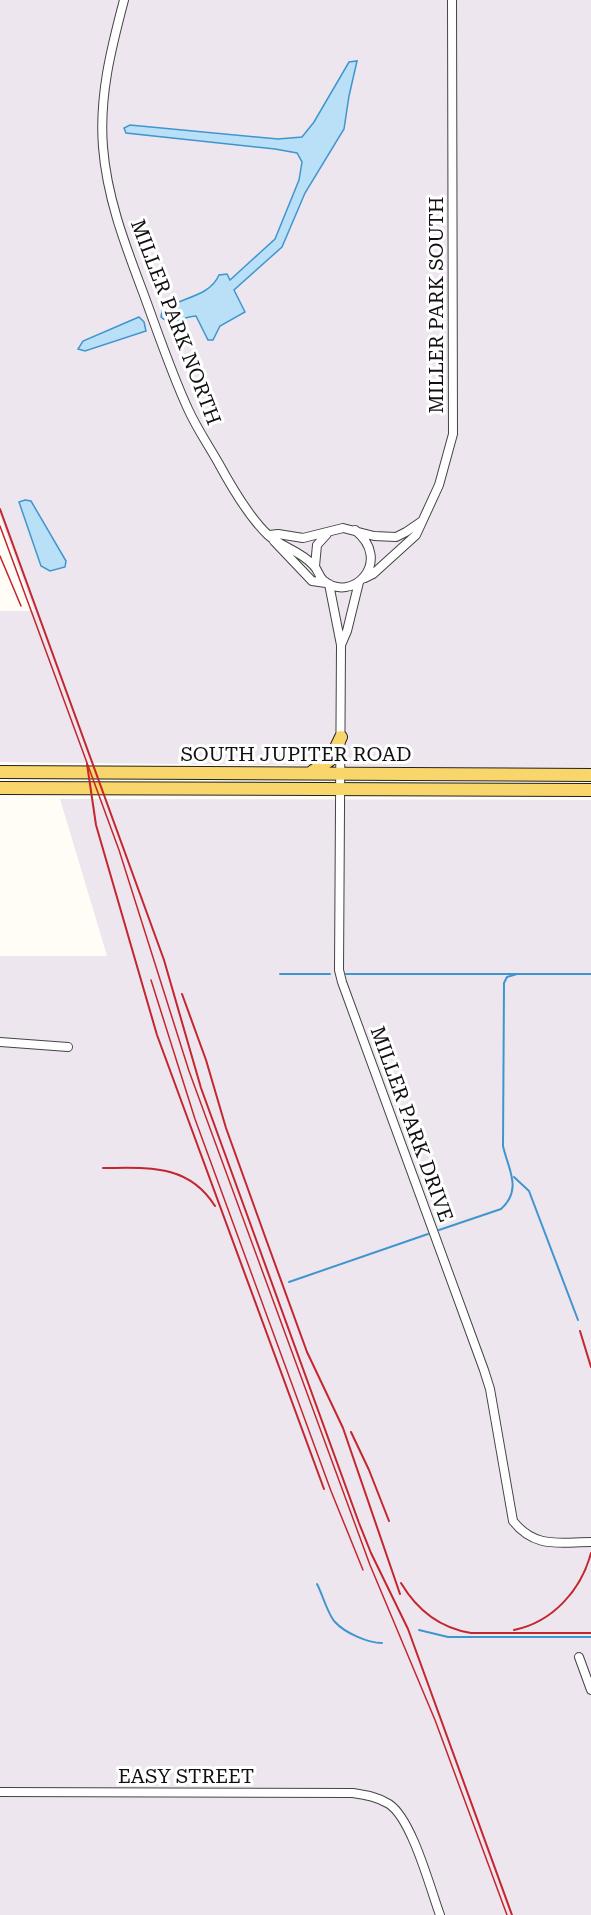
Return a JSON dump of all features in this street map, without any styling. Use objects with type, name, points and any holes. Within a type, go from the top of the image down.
[{"type":"main road","points":[[311,772],[330,760],[341,737]]},
{"type":"main road","name":"SOUTH JUPITER ROAD","points":[[0,772],[591,775]]},
{"type":"main road","points":[[197,773],[197,788]]},
{"type":"main road","points":[[519,774],[519,789]]},
{"type":"main road","name":"SOUTH JUPITER ROAD","points":[[0,788],[591,790]]},
{"type":"street","name":"MILLER PARK NORTH","points":[[124,0],[107,64],[102,105],[103,147],[110,195],[158,335],[188,409],[229,484],[269,535],[315,566],[318,574],[329,584],[341,645]]},
{"type":"street","name":"MILLER PARK SOUTH","points":[[361,580],[373,574],[416,535],[439,485],[453,434],[452,0]]},
{"type":"street","points":[[269,535],[303,538],[343,528],[374,536],[396,537],[425,519]]},
{"type":"street","points":[[315,566],[317,545],[331,531]]},
{"type":"street","points":[[341,645],[361,580],[370,568],[370,552],[363,538],[355,531]]},
{"type":"street","points":[[269,535],[312,581],[348,586],[361,580]]},
{"type":"street","name":"MILLER PARK DRIVE","points":[[341,645],[340,976],[484,1370],[490,1389],[513,1521],[521,1531],[533,1539],[545,1542],[591,1542]]},
{"type":"street","points":[[0,1042],[68,1047]]},
{"type":"street","points":[[579,1657],[591,1690]]},
{"type":"street","name":"EASY STREET","points":[[0,1792],[353,1793],[372,1796],[390,1804],[401,1816],[411,1833],[440,1915]]},
{"type":"shaded area","points":[[0,0],[591,0],[591,769],[0,762],[0,611],[34,611],[0,516]]},
{"type":"shaded area","points":[[60,799],[591,800],[591,1915],[0,1915],[0,956],[107,956]]},
{"type":"water","points":[[357,61],[344,129],[305,193],[282,247],[234,290],[245,312],[220,326],[213,340],[208,340],[196,316],[173,321],[161,317],[162,311],[201,293],[214,283],[219,275],[227,274],[230,280],[275,239],[299,180],[302,162],[297,153],[126,133],[124,128],[130,125],[278,139],[302,137],[314,122],[349,62]]},
{"type":"water","points":[[139,317],[144,322],[146,331],[85,351],[78,349],[83,341]]},
{"type":"water","points":[[31,501],[66,561],[65,567],[50,571],[41,566],[19,502]]},
{"type":"waterway","points":[[280,974],[330,974]]},
{"type":"waterway","points":[[346,974],[591,974]]},
{"type":"waterway","points":[[439,1230],[501,1209],[511,1194],[512,1179],[503,1146],[504,983],[507,977],[517,974]]},
{"type":"waterway","points":[[514,1177],[529,1191],[578,1320]]},
{"type":"waterway","points":[[289,1282],[428,1234]]},
{"type":"waterway","points":[[317,1584],[330,1614],[339,1626],[364,1639],[382,1643]]},
{"type":"waterway","points":[[419,1630],[448,1637],[591,1637]]},
{"type":"tram line","points":[[0,526],[119,850],[189,1071],[370,1565],[435,1720],[507,1915]]},
{"type":"tram line","points":[[0,556],[21,606]]},
{"type":"tram line","points":[[151,980],[195,1119],[331,1491],[363,1570]]},
{"type":"railway","points":[[0,509],[164,960],[201,1088],[359,1523],[408,1629],[512,1915]]},
{"type":"railway","points":[[87,764],[96,825],[157,1035],[324,1489]]},
{"type":"railway","points":[[182,994],[206,1060],[226,1128],[267,1242],[307,1352],[343,1428],[400,1594]]},
{"type":"railway","points":[[103,1168],[151,1169],[179,1175],[204,1192],[215,1206]]},
{"type":"railway","points":[[580,1331],[591,1367]]},
{"type":"railway","points":[[351,1432],[389,1521]]},
{"type":"railway","points":[[514,1630],[528,1626],[553,1612],[573,1592],[591,1553]]},
{"type":"railway","points":[[401,1583],[414,1602],[430,1616],[460,1631],[471,1633],[591,1633]]}]
